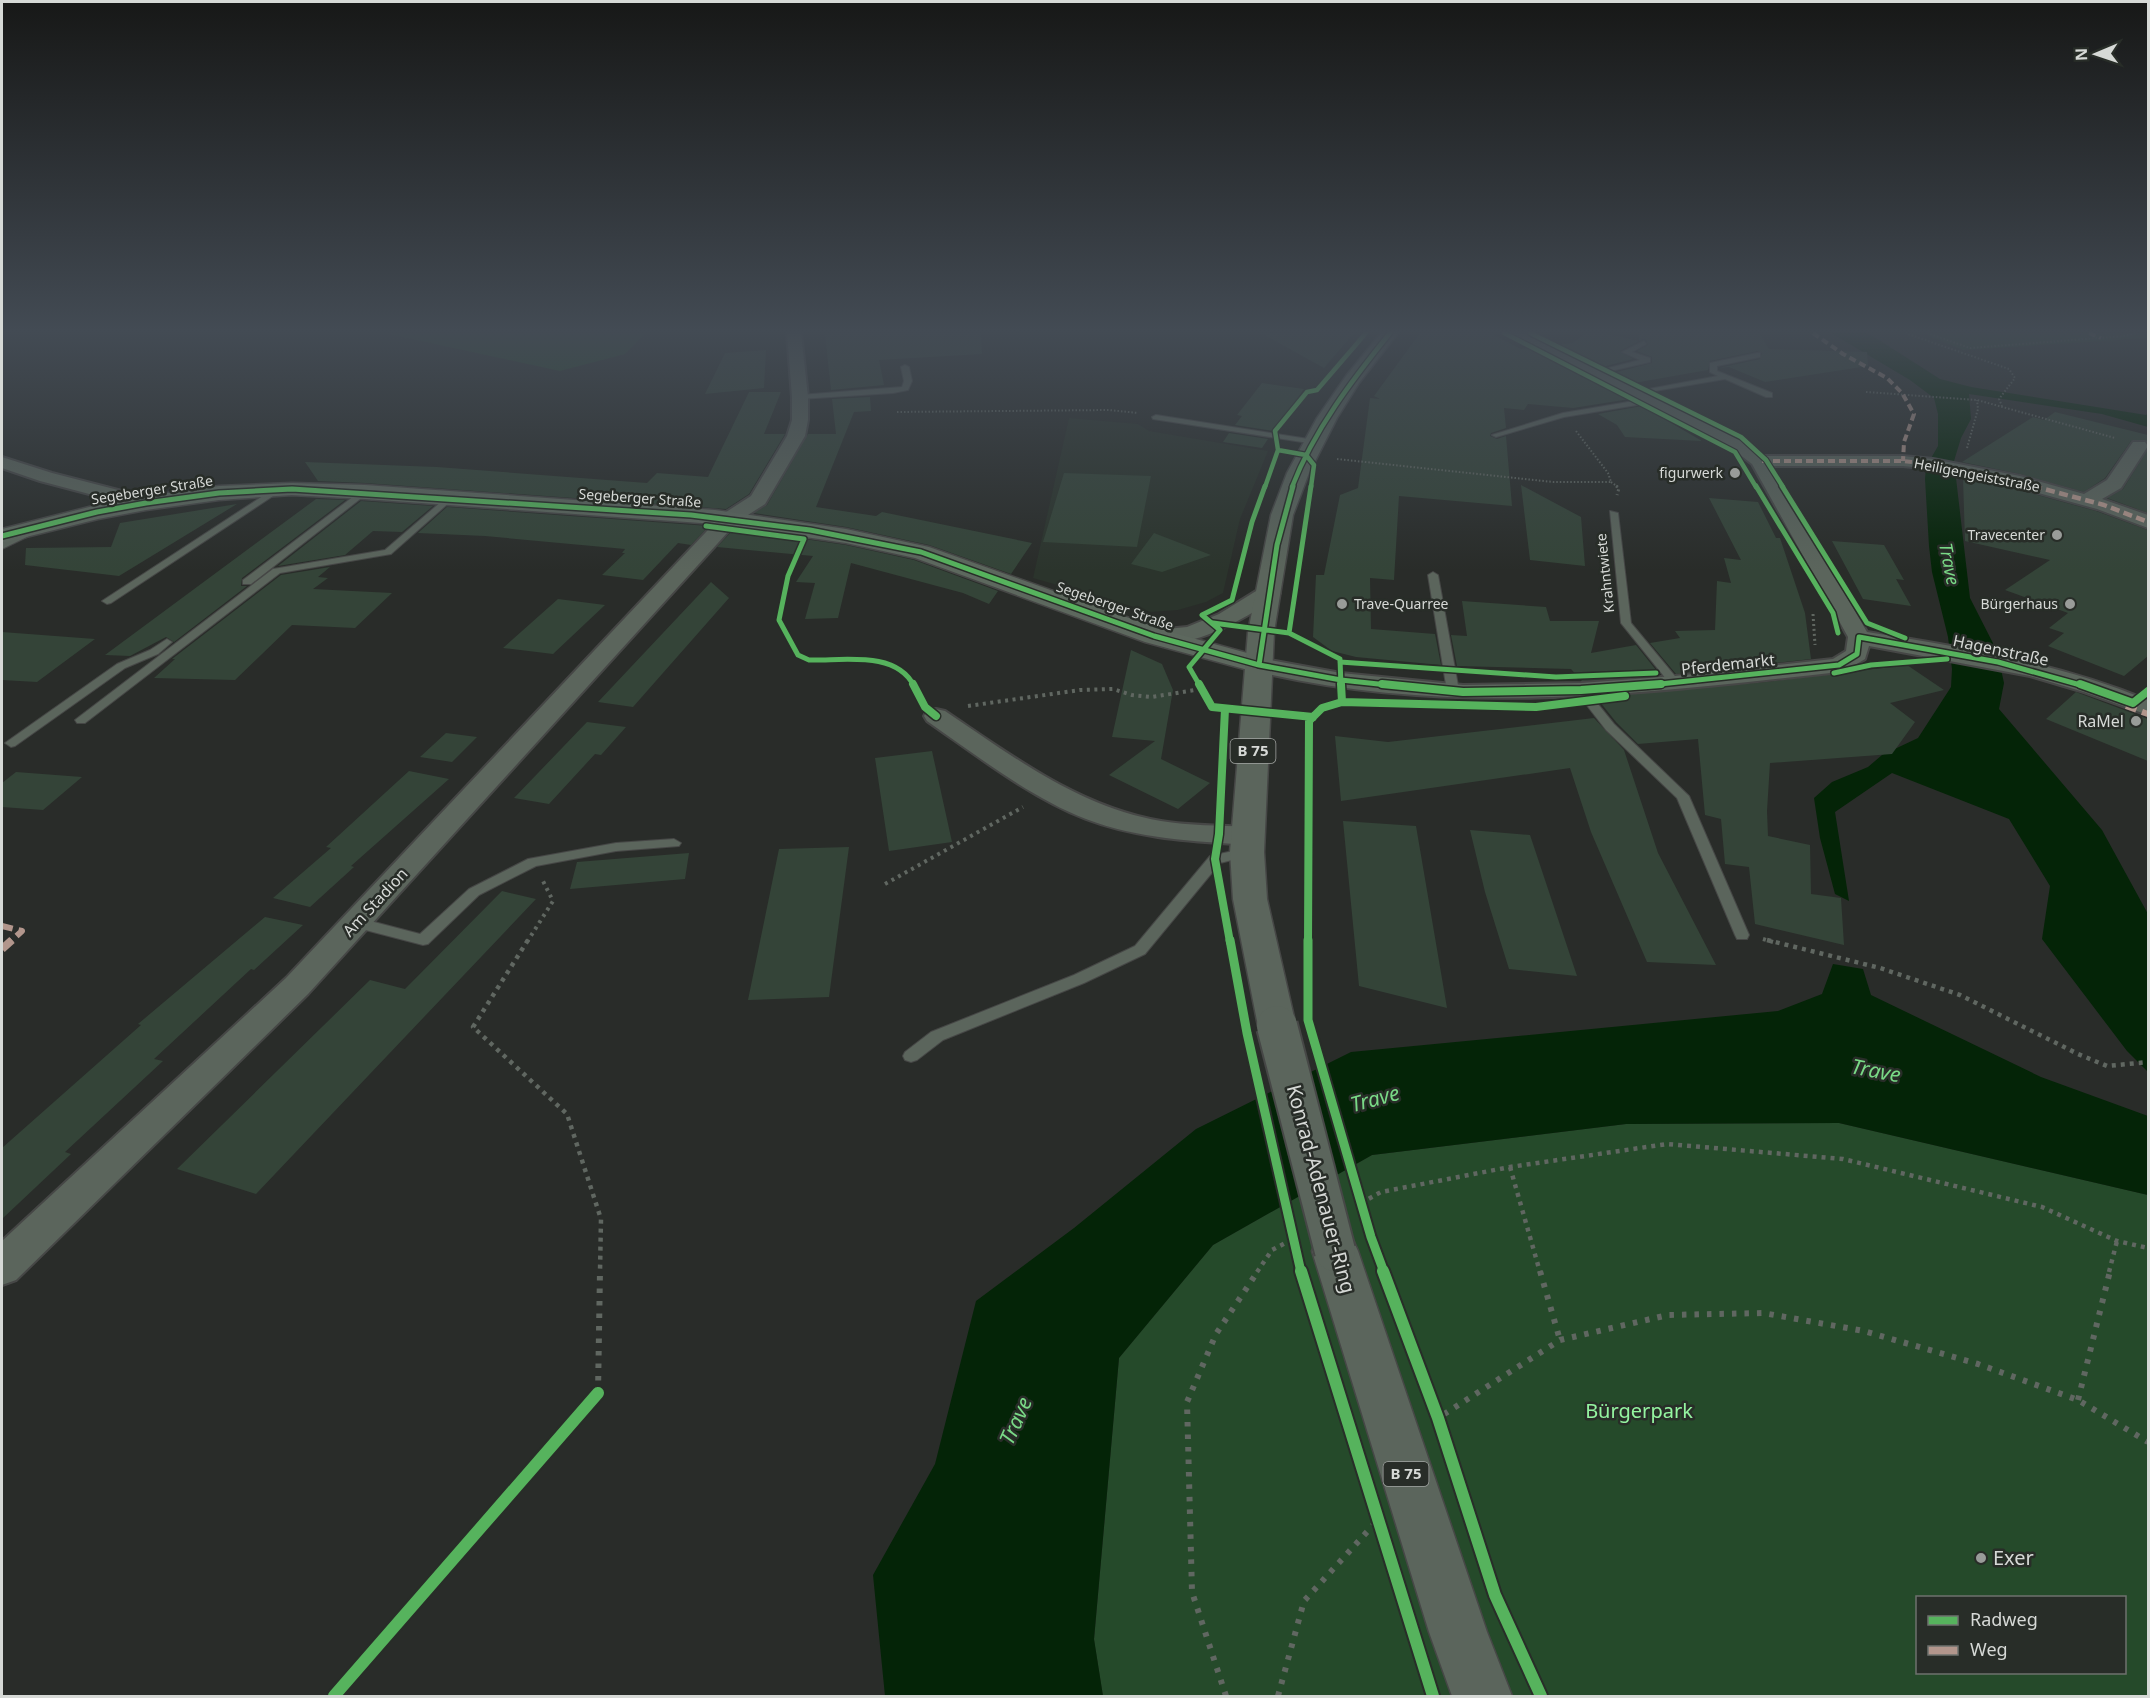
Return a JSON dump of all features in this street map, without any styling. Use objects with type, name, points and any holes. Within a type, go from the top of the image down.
[{"type":"main road","name":"B 75","points":[[1259,666],[1261,632],[1282,515],[1310,449],[1331,412]]},
{"type":"main road","name":"Segeberger Straße","points":[[2,536],[146,502],[219,493],[271,491],[365,492],[730,518],[846,536],[921,552],[1154,636],[1259,666]]},
{"type":"main road","name":"Konrad-Adenauer-Ring","points":[[1259,666],[1247,844],[1250,899],[1277,1026],[1335,1251],[1407,1478],[1482,1696]]},
{"type":"street","name":"Am Stadion","points":[[2,1267],[297,986],[730,518],[758,500],[796,436],[800,412]]},
{"type":"street","points":[[1677,412],[1732,440],[1759,461],[1859,637]]},
{"type":"street","points":[[2086,500],[2114,484],[2139,446]]},
{"type":"street","name":"Heiligengeiststraße","points":[[1759,461],[1904,461],[2020,482],[2086,500],[2148,522]]},
{"type":"street","points":[[2,462],[46,477],[146,502]]},
{"type":"street","points":[[1154,636],[1191,633],[1227,619],[1269,593]]},
{"type":"street","name":"Hagenstraße","points":[[1859,637],[2008,666],[2143,701]]},
{"type":"street","name":"Pferdemarkt","points":[[1259,666],[1341,680],[1453,691],[1581,690],[1675,683],[1839,665],[1857,654],[1859,637]]},
{"type":"street","points":[[936,716],[1027,778],[1096,813],[1161,830],[1247,844]]},
{"type":"lane","points":[[1496,435],[1575,412]]},
{"type":"lane","points":[[1156,417],[1310,449]]},
{"type":"lane","points":[[166,554],[271,491]]},
{"type":"lane","points":[[107,601],[271,491]]},
{"type":"lane","points":[[12,743],[121,666],[154,652],[365,492]]},
{"type":"lane","points":[[81,720],[277,571],[388,552],[449,498]]},
{"type":"lane","name":"Krahntwiete","points":[[1613,513],[1626,623],[1675,683]]},
{"type":"lane","points":[[2,546],[51,523]]},
{"type":"lane","points":[[1433,575],[1453,691]]},
{"type":"lane","points":[[1581,690],[1610,727],[1683,796],[1742,935]]},
{"type":"lane","points":[[355,922],[423,940],[474,892],[533,862],[616,847],[674,843]]},
{"type":"lane","points":[[911,1056],[937,1036],[1078,979],[1140,950],[1215,859],[1247,844]]},
{"type":"path","points":[[890,413],[899,412]]},
{"type":"path","points":[[1134,412],[1156,417]]},
{"type":"path","points":[[1966,451],[1977,412]]},
{"type":"path","points":[[2020,412],[2139,446]]},
{"type":"path","points":[[1310,449],[1553,482],[1611,482],[1608,473],[1563,415]]},
{"type":"path","points":[[1810,606],[1814,616],[1815,646]]},
{"type":"path","points":[[962,706],[1080,690],[1113,689],[1132,695],[1152,697],[1201,689]]},
{"type":"path","points":[[885,884],[1052,790]]},
{"type":"path","points":[[533,862],[553,902],[472,1027],[567,1114],[601,1219],[598,1393]]},
{"type":"path","points":[[1742,935],[1817,951],[1880,968],[1960,994],[2078,1054],[2107,1066],[2148,1062]]},
{"type":"path","points":[[1381,1192],[1510,1167],[1667,1144],[1844,1159],[2042,1208],[2117,1241],[2148,1248]]},
{"type":"path","points":[[1510,1167],[1560,1340]]},
{"type":"path","points":[[2078,1400],[2117,1241]]},
{"type":"path","points":[[1226,1696],[1192,1592],[1187,1402],[1216,1334],[1272,1250]]},
{"type":"path","points":[[1278,1696],[1304,1601],[1378,1520],[1407,1478],[1438,1418],[1560,1340],[1668,1315],[1763,1313],[1864,1331],[1978,1364],[2078,1400],[2148,1442]]},
{"type":"shaded area","points":[[1069,418],[1138,424],[1149,431],[1268,451],[1240,519],[1223,593],[1206,602],[1178,610],[1151,612],[1033,578]]},
{"type":"green space","name":"Bürgerpark","points":[[1839,1123],[2148,1195],[2148,1696],[1103,1696],[1094,1640],[1119,1358],[1213,1245],[1372,1155],[1626,1124]]},
{"type":"water","name":"Trave","points":[[1938,412],[1970,412],[1971,419],[1961,438],[1954,461],[1970,598],[1997,651],[2004,683],[1999,709],[2102,830],[2148,914],[2148,1072],[2127,1051],[2042,939],[2050,886],[2009,819],[1892,773],[1835,812],[1849,901],[1835,894],[1820,838],[1814,798],[1832,782],[1868,767],[1882,755],[1918,738],[1951,687],[1952,669],[1948,637],[1932,572],[1925,479],[1926,467],[1938,446]]},
{"type":"water","points":[[2090,412],[2129,412],[2146,415],[2148,413],[2148,427]]},
{"type":"water","name":"Trave","points":[[1833,964],[1863,969],[1871,995],[2041,1077],[2148,1116],[2148,1195],[1839,1123],[1626,1124],[1372,1155],[1213,1245],[1119,1358],[1094,1639],[1103,1696],[885,1696],[873,1575],[935,1464],[976,1301],[1074,1228],[1196,1129],[1351,1052],[1778,1011],[1822,994]]},
{"type":"building","points":[[739,412],[773,412],[764,434],[785,434],[749,494],[726,509],[318,481],[305,462],[437,467],[647,483],[657,473],[708,477]]},
{"type":"building","points":[[834,412],[854,412],[816,507],[876,516],[882,512],[1032,543],[1011,574],[929,545],[846,527],[754,513],[767,505],[808,434],[836,434]]},
{"type":"building","points":[[1239,412],[1287,412],[1274,431],[1235,425],[1242,416],[1237,415]]},
{"type":"building","points":[[1368,412],[1504,412],[1506,428],[1491,433],[1490,436],[1497,439],[1506,436],[1512,506],[1399,496],[1394,580],[1370,578],[1371,629],[1435,634],[1441,665],[1356,657],[1332,651],[1313,637],[1316,575],[1324,575],[1340,495],[1358,488]]},
{"type":"building","points":[[1653,412],[1702,441],[1625,437],[1617,425],[1598,414]]},
{"type":"building","points":[[2056,412],[2148,435],[2148,443],[2145,440],[2131,441],[2105,478],[2084,492],[2020,474],[1962,462],[2033,417],[2044,420]]},
{"type":"building","points":[[1229,433],[1268,439],[1262,448],[1223,442]]},
{"type":"building","points":[[2148,449],[2148,513],[2107,498],[2123,489]]},
{"type":"building","points":[[1064,473],[1151,476],[1137,547],[1043,542]]},
{"type":"building","points":[[1963,478],[2016,489],[2096,511],[2148,530],[2148,656],[2124,676],[2048,646],[2064,633],[2049,628],[2068,613],[2005,590],[2050,560],[1965,541]]},
{"type":"building","points":[[1521,485],[1581,517],[1585,566],[1530,560]]},
{"type":"building","points":[[1709,498],[1758,502],[1776,538],[1780,538],[1805,613],[1811,659],[1676,674],[1650,643],[1680,638],[1675,631],[1715,630],[1717,581],[1731,583],[1724,558],[1741,560]]},
{"type":"building","points":[[316,499],[345,500],[242,578],[241,586],[247,586],[174,642],[166,637],[130,656],[105,655]]},
{"type":"building","points":[[361,501],[433,506],[402,532],[373,531],[345,555],[278,566]]},
{"type":"building","points":[[237,504],[119,576],[25,565],[26,548],[111,547],[120,523]]},
{"type":"building","points":[[447,507],[709,526],[691,545],[678,543],[643,580],[602,575],[625,553],[622,553],[625,549],[485,536],[418,533]]},
{"type":"building","points":[[734,529],[846,545],[914,560],[998,591],[989,604],[963,593],[851,563],[838,618],[805,619],[815,583],[796,582],[813,556],[717,547]]},
{"type":"building","points":[[1154,533],[1211,555],[1162,572],[1131,564]]},
{"type":"building","points":[[1832,541],[1884,545],[1904,580],[1896,579],[1911,606],[1863,599]]},
{"type":"building","points":[[330,567],[318,577],[328,578],[313,589],[392,593],[355,628],[292,625],[235,680],[154,678],[175,659],[172,659],[281,575]]},
{"type":"building","points":[[711,582],[729,598],[633,707],[598,702]]},
{"type":"building","points":[[558,599],[605,605],[553,654],[503,648]]},
{"type":"building","points":[[1462,601],[1546,607],[1550,621],[1599,621],[1591,653],[1636,645],[1660,675],[1582,681],[1571,669],[1457,666],[1451,635],[1467,636]]},
{"type":"building","points":[[2,632],[95,639],[37,682],[2,680]]},
{"type":"building","points":[[1131,650],[1162,664],[1173,690],[1161,759],[1210,783],[1178,809],[1109,775],[1155,741],[1112,737]]},
{"type":"building","points":[[1907,665],[1944,690],[1890,703],[1915,722],[1892,754],[1770,763],[1768,836],[1810,845],[1811,894],[1841,898],[1844,945],[1755,924],[1749,867],[1725,864],[1721,819],[1705,815],[1698,739],[1638,744],[1596,697],[1766,682]]},
{"type":"building","points":[[2076,692],[2148,719],[2148,761],[2046,719]]},
{"type":"building","points":[[1594,718],[1624,750],[1658,853],[1716,965],[1647,962],[1591,832],[1570,768],[1341,801],[1335,736],[1388,742]]},
{"type":"building","points":[[587,722],[626,727],[601,755],[595,754],[549,804],[514,798]]},
{"type":"building","points":[[446,733],[477,737],[452,762],[420,757]]},
{"type":"building","points":[[932,751],[952,842],[889,851],[875,758]]},
{"type":"building","points":[[409,771],[449,779],[351,866],[354,867],[310,907],[273,898],[331,848],[326,847]]},
{"type":"building","points":[[16,772],[82,777],[43,810],[2,807],[2,783]]},
{"type":"building","points":[[1343,821],[1416,826],[1447,1008],[1359,986]]},
{"type":"building","points":[[1470,830],[1530,835],[1577,976],[1509,969],[1485,892]]},
{"type":"building","points":[[849,847],[829,997],[748,1000],[779,849]]},
{"type":"building","points":[[689,853],[685,879],[570,889],[577,862]]},
{"type":"building","points":[[502,891],[536,899],[256,1194],[177,1169],[370,980],[405,989]]},
{"type":"building","points":[[265,917],[303,925],[254,970],[251,969],[154,1059],[163,1061],[65,1152],[71,1154],[2,1219],[2,1148],[141,1025],[138,1024]]},
{"type":"marked path","points":[[1903,461],[1904,442],[1913,412]]},
{"type":"marked path","points":[[1762,461],[1903,461],[1933,464],[2020,482],[2104,505],[2148,522]]},
{"type":"marked path","points":[[2126,706],[2148,714]]},
{"type":"marked path","points":[[2,926],[22,931],[2,949]]},
{"type":"cycle path","points":[[1289,633],[1314,465],[1306,455],[1278,450],[1275,431],[1290,412]]},
{"type":"cycle path","points":[[1259,665],[1277,545],[1288,500],[1298,471],[1331,412]]},
{"type":"cycle path","points":[[1658,412],[1735,452],[1833,613],[1838,633]]},
{"type":"cycle path","points":[[1691,412],[1741,437],[1766,460],[1867,623],[1905,638]]},
{"type":"cycle path","points":[[1278,450],[1252,522],[1232,600],[1202,615],[1220,630],[1189,667],[1212,707],[1313,717]]},
{"type":"cycle path","points":[[2,536],[97,512],[146,503],[219,493],[292,489],[691,515],[810,530],[921,552],[1154,636],[1259,665],[1341,680],[1463,692],[1581,690],[1675,683],[1839,665],[1857,654],[1859,637],[1998,662],[2100,690],[2133,703],[2148,691]]},
{"type":"cycle path","points":[[706,526],[804,539],[788,576],[779,620],[798,655],[809,660],[874,662],[898,667],[905,671],[925,707],[936,716]]},
{"type":"cycle path","points":[[1213,623],[1289,633],[1340,659],[1342,702],[1322,708],[1309,721],[1308,1020],[1371,1237],[1438,1418],[1495,1595],[1541,1696]]},
{"type":"cycle path","points":[[1834,673],[1871,665],[1947,659]]},
{"type":"cycle path","points":[[1340,662],[1556,677],[1656,673]]},
{"type":"cycle path","points":[[1342,702],[1536,707],[1625,696]]},
{"type":"cycle path","points":[[1225,709],[1219,834],[1215,859],[1247,1033],[1299,1265],[1433,1696]]},
{"type":"cycle path","points":[[334,1696],[598,1393]]},
{"type":"place","name":"figurwerk","points":[[1735,473]]},
{"type":"place","name":"Travecenter","points":[[2057,535]]},
{"type":"place","name":"Trave-Quarree","points":[[1342,604]]},
{"type":"place","name":"Bürgerhaus","points":[[2070,604]]},
{"type":"place","name":"RaMel","points":[[2136,721]]},
{"type":"place","name":"Exer","points":[[1981,1558]]}]
